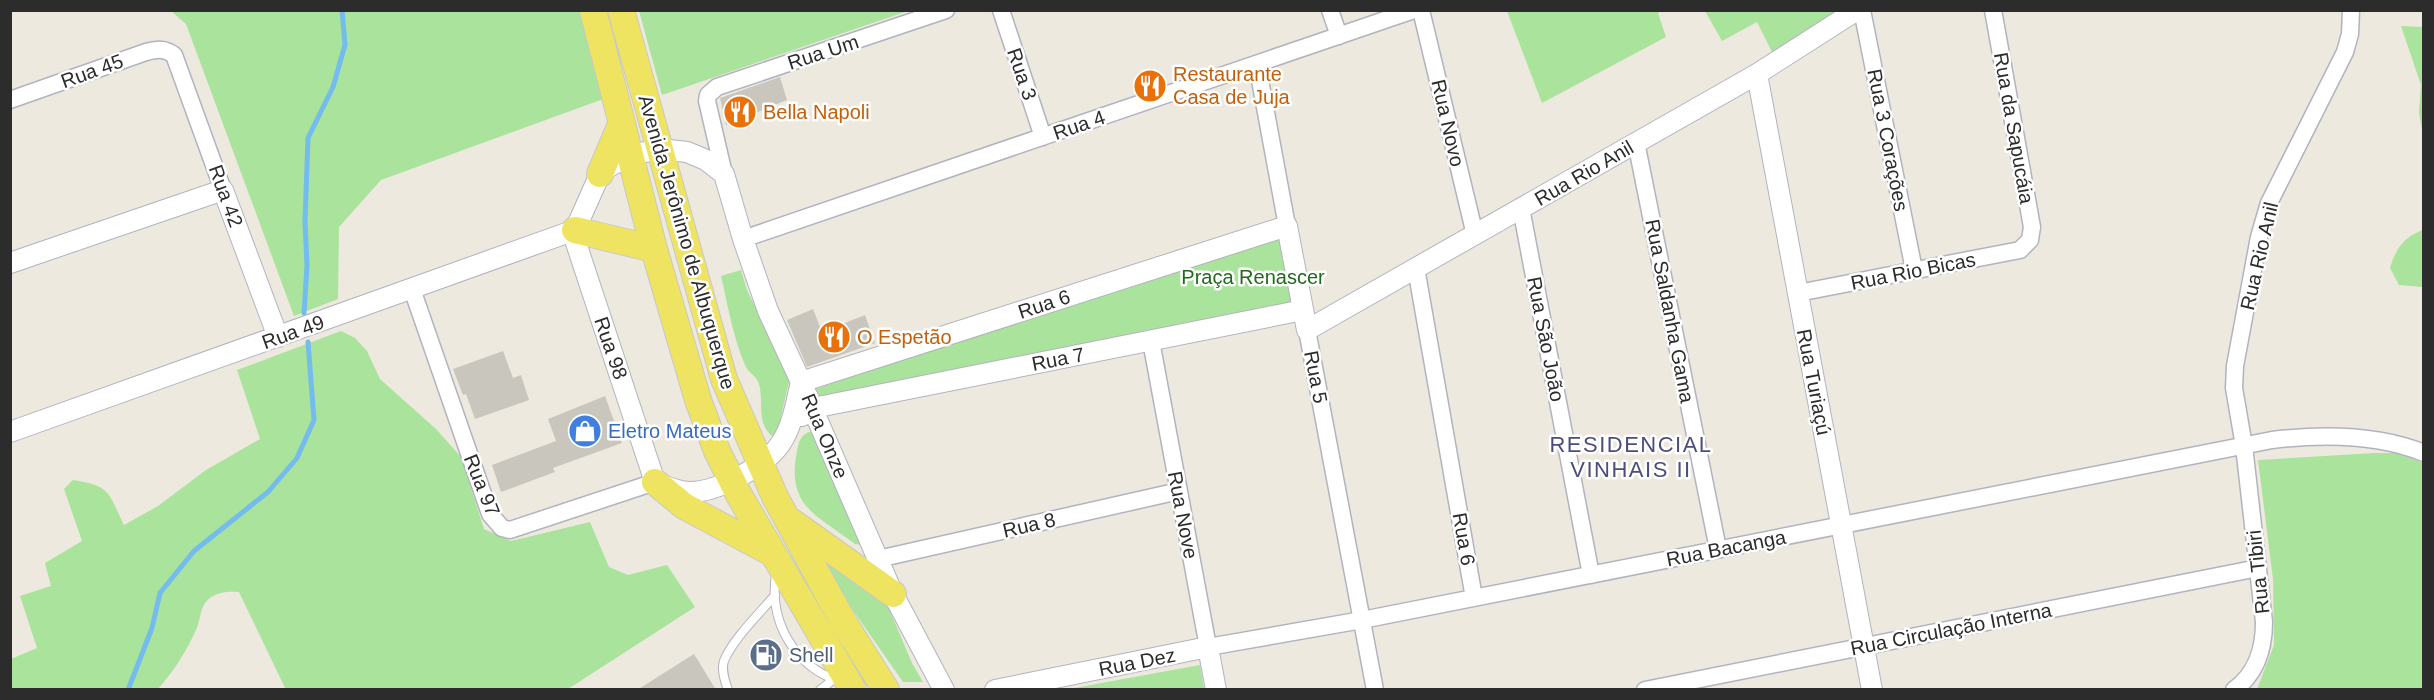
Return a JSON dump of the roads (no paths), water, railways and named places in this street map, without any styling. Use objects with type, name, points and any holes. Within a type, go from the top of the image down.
[{"type":"main road","name":"Avenida Jerônimo de Albuquerque","points":[[592,10],[654,249],[698,400],[731,480],[845,684]]},
{"type":"main road","name":"Avenida Jerônimo de Albuquerque","points":[[621,10],[715,351],[760,465],[787,519],[844,623],[886,690]]},
{"type":"main road","points":[[600,174],[622,122]]},
{"type":"main road","points":[[575,230],[654,249]]},
{"type":"main road","points":[[655,482],[684,506],[776,559]]},
{"type":"main road","points":[[787,519],[893,594]]},
{"type":"main road","points":[[844,623],[899,690]]},
{"type":"street","name":"Rua Um","points":[[707,101],[708,95],[717,87],[946,10]]},
{"type":"street","name":"Rua 3","points":[[1001,10],[1043,137]]},
{"type":"street","points":[[1330,10],[1339,36]]},
{"type":"street","name":"Rua 4","points":[[743,239],[1414,10]]},
{"type":"street","name":"Rua Novo","points":[[1421,10],[1475,235]]},
{"type":"street","name":"Rua Rio Anil","points":[[1307,330],[1757,74],[1857,10]]},
{"type":"street","name":"Rua 3 Corações","points":[[1862,10],[1914,270]]},
{"type":"street","name":"Rua da Sapucáia","points":[[1993,10],[2032,227],[2027,244]]},
{"type":"street","name":"Rua Rio Anil","points":[[2244,446],[2234,388],[2235,366],[2263,221],[2281,177],[2345,52],[2350,34],[2351,10]]},
{"type":"street","name":"Rua 45","points":[[10,100],[146,52],[157,49],[174,55]]},
{"type":"street","name":"Rua 42","points":[[174,55],[278,337]]},
{"type":"street","name":"Rua 5","points":[[1257,64],[1375,690]]},
{"type":"street","name":"Rua Turiaçú","points":[[1757,74],[1872,690]]},
{"type":"street","name":"Rua Onze","points":[[707,101],[724,174],[768,311],[813,408],[893,594],[944,690]]},
{"type":"street","name":"Rua Saldanha Gama","points":[[1636,142],[1718,549]]},
{"type":"street","points":[[575,230],[600,174],[630,155],[660,149],[696,154],[724,174]]},
{"type":"street","points":[[10,263],[224,190]]},
{"type":"street","name":"Rua São João","points":[[1521,208],[1591,575]]},
{"type":"street","name":"Rua 6","points":[[801,382],[1287,226]]},
{"type":"street","name":"Rua 49","points":[[10,432],[575,230]]},
{"type":"street","name":"Rua 98","points":[[575,230],[580,256],[655,482]]},
{"type":"street","name":"Rua Rio Bicas","points":[[1798,293],[2020,250],[2027,244]]},
{"type":"street","name":"Rua 6","points":[[1416,268],[1474,598]]},
{"type":"street","name":"Rua 97","points":[[412,289],[490,514],[502,528],[510,530],[655,482]]},
{"type":"street","name":"Rua 7","points":[[813,408],[1303,310]]},
{"type":"street","name":"Rua Nove","points":[[1150,341],[1216,690]]},
{"type":"street","points":[[655,482],[673,489],[702,491],[731,480],[760,465],[781,444],[791,423],[801,382]]},
{"type":"street","points":[[791,423],[813,408]]},
{"type":"street","name":"Rua Bacanga","points":[[1208,647],[1362,620],[2291,438],[2356,438],[2396,443],[2424,453]]},
{"type":"street","name":"Rua Tibiri","points":[[2234,690],[2252,672],[2263,645],[2263,611],[2244,446]]},
{"type":"street","name":"Rua 8","points":[[878,559],[1179,491]]},
{"type":"street","name":"Rua Circulação Interna","points":[[1645,690],[2258,568]]},
{"type":"street","name":"Rua Dez","points":[[995,690],[1208,647]]},
{"type":"lane","points":[[776,559],[775,595],[780,626],[792,646],[807,663],[845,684]]},
{"type":"lane","points":[[728,690],[723,671],[724,662],[732,648],[775,595]]},
{"type":"lane","points":[[820,690],[845,684]]},
{"type":"waterway","points":[[304,313],[307,266],[305,221],[308,138],[333,87],[345,45],[342,10]]},
{"type":"waterway","points":[[128,690],[152,628],[160,593],[194,551],[268,492],[297,458],[314,420],[308,342]]},
{"type":"place","name":"Restaurante Casa de Juja","points":[[1150,86]]},
{"type":"place","name":"Bella Napoli","points":[[740,112]]},
{"type":"place","name":"O Espetão","points":[[834,337]]},
{"type":"place","name":"Eletro Mateus","points":[[585,431]]},
{"type":"place","name":"Shell","points":[[766,655]]},
{"type":"district","name":"RESIDENCIAL VINHAIS II","points":[[1631,456]]},
{"type":"park label","name":"Praça Renascer","points":[[1253,277]]}]
